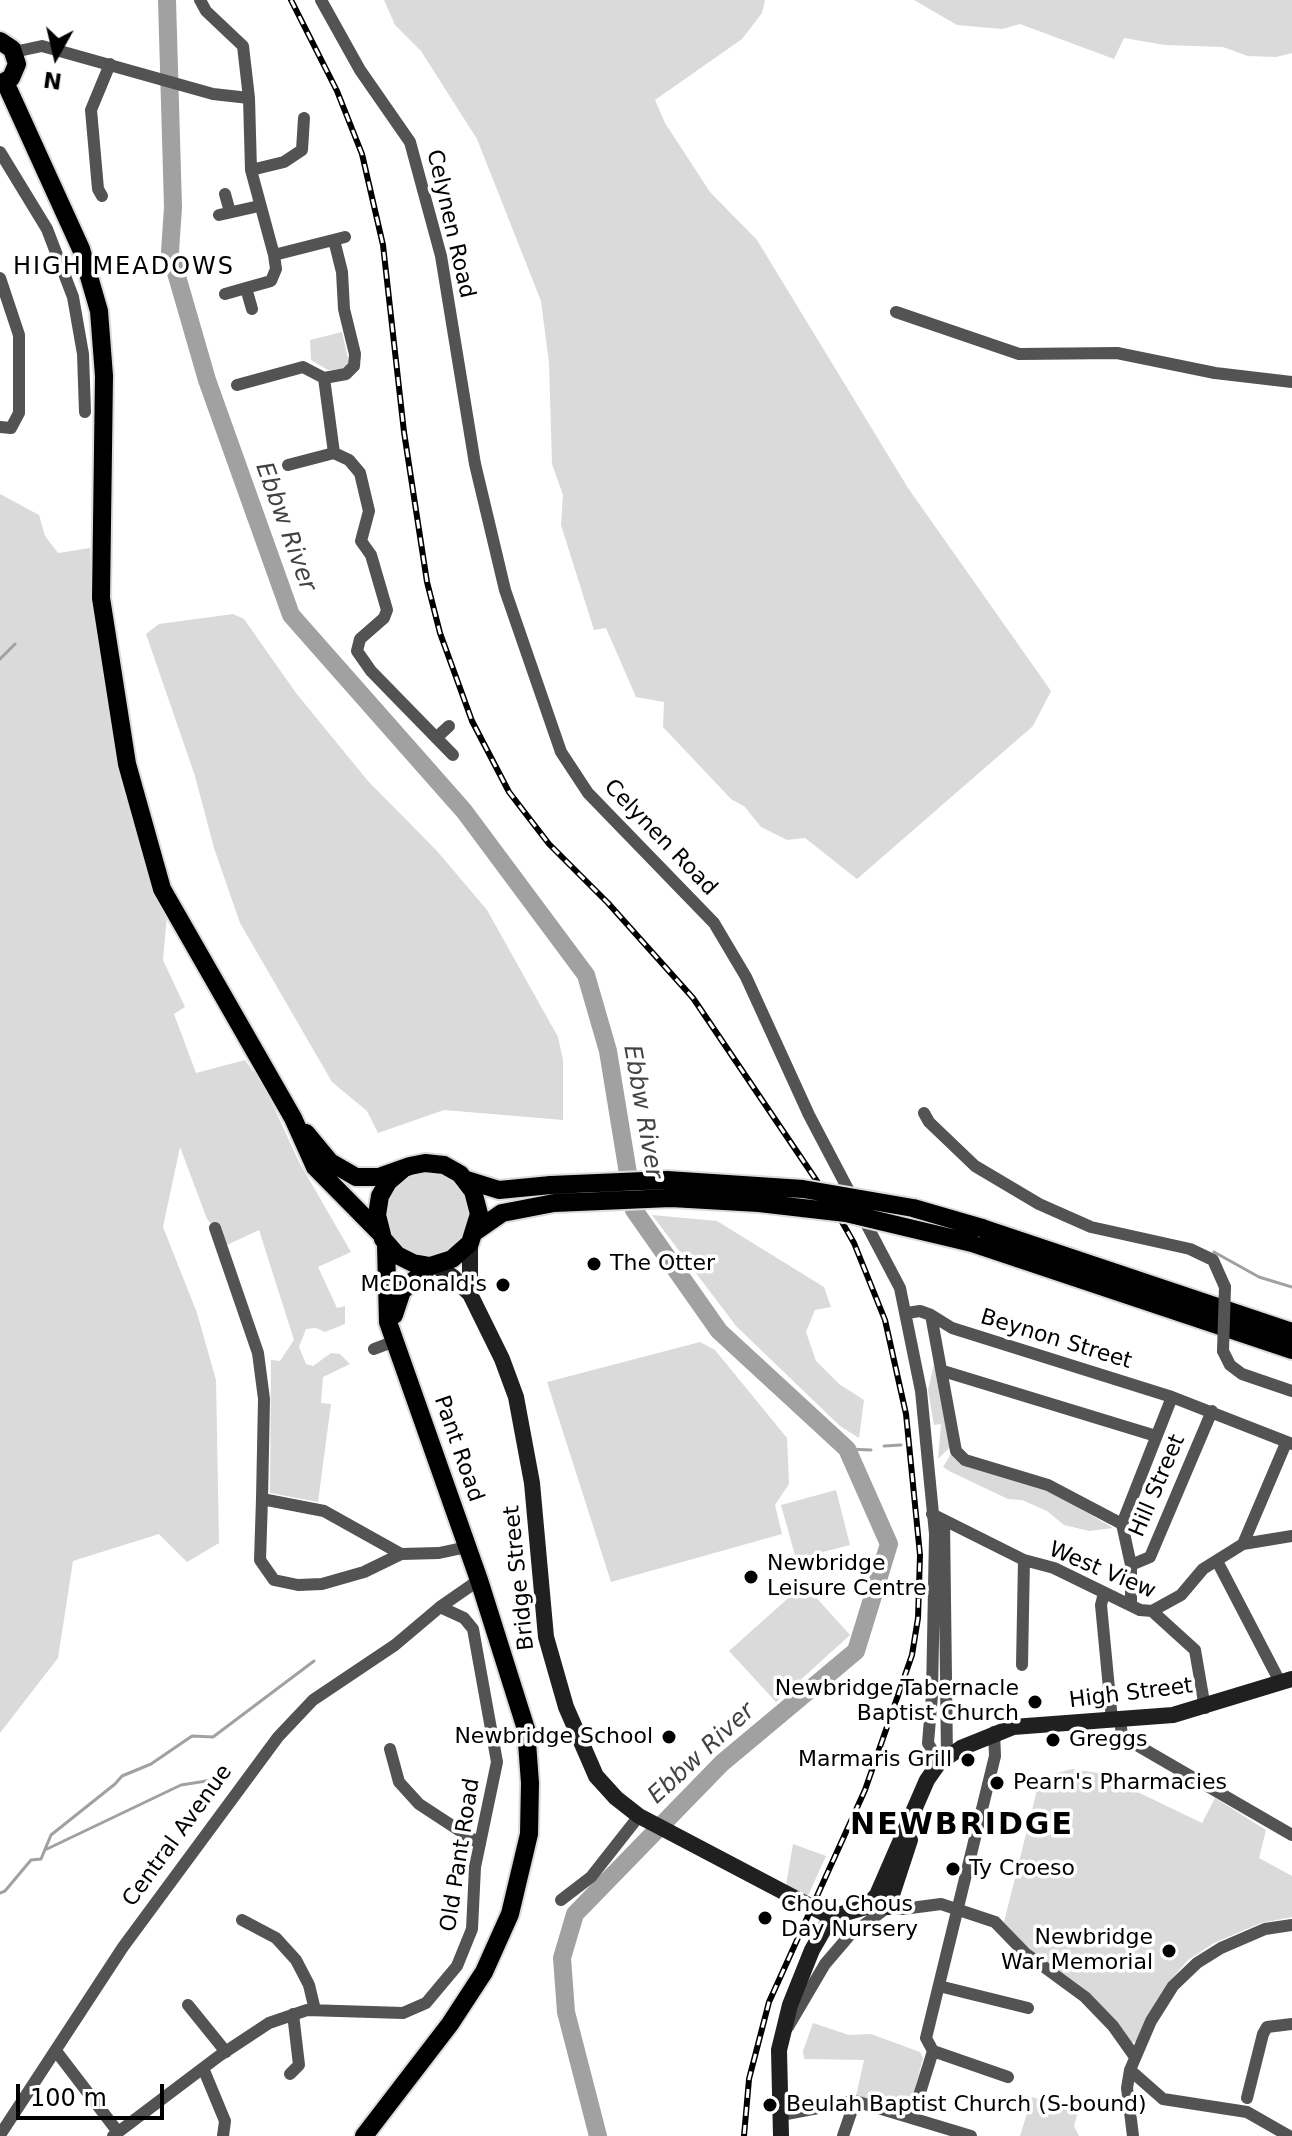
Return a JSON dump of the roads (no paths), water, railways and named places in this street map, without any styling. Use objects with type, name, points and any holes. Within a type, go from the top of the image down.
[{"type":"main road","points":[[7,47],[15,71],[2,83],[76,235],[92,278],[99,311],[104,376],[101,598],[131,779],[162,889],[293,1118],[318,1171],[404,1260],[432,1266]]},
{"type":"main road","points":[[293,1118],[330,1162],[349,1174],[371,1178],[434,1163],[453,1169],[467,1180],[499,1190],[552,1194],[667,1180],[803,1189],[913,1208],[977,1235],[1292,1350]]},
{"type":"main road","points":[[383,1239],[377,1215],[380,1196],[388,1182],[402,1170]]},
{"type":"main road","points":[[467,1180],[478,1208],[473,1237]]},
{"type":"main road","points":[[394,1337],[396,1307],[402,1291],[432,1266],[452,1259],[502,1213],[552,1194]]},
{"type":"main road","points":[[977,1235],[1292,1332]]},
{"type":"main road","name":"Pant Road","points":[[364,2136],[450,2024],[484,1972],[510,1914],[523,1874],[530,1796],[526,1729],[479,1580],[387,1317],[389,1271],[383,1239]]},
{"type":"street","points":[[200,0],[214,20],[243,46],[249,98],[251,170],[276,269],[271,281],[225,294]]},
{"type":"street","name":"Celynen Road","points":[[321,0],[360,70],[410,142],[441,256],[475,464],[505,590],[561,752],[588,793],[714,923],[746,977],[809,1115],[891,1268],[907,1313],[938,1517],[943,1760]]},
{"type":"street","points":[[7,47],[42,46],[194,88],[249,98]]},
{"type":"street","points":[[97,193],[91,110],[110,64]]},
{"type":"street","points":[[75,110],[91,110]]},
{"type":"street","points":[[251,170],[309,153],[304,118]]},
{"type":"street","points":[[0,152],[47,229],[73,297],[83,354],[85,412]]},
{"type":"street","points":[[225,194],[224,214],[259,206]]},
{"type":"street","points":[[274,255],[339,238],[344,309],[355,354],[354,366],[346,374],[324,378]]},
{"type":"street","points":[[0,278],[19,335],[19,413],[11,428],[0,427]]},
{"type":"street","points":[[246,288],[252,309]]},
{"type":"street","points":[[896,312],[1019,354],[1117,353],[1215,373],[1292,382]]},
{"type":"street","points":[[237,385],[303,367],[312,369],[324,378],[334,453]]},
{"type":"street","points":[[288,465],[334,453],[349,460],[360,473],[369,511],[361,541]]},
{"type":"street","points":[[302,462],[305,477]]},
{"type":"street","points":[[346,546],[361,541]]},
{"type":"street","points":[[361,541],[371,555],[387,610],[384,618],[360,639],[357,651],[453,755]]},
{"type":"street","points":[[436,738],[449,726]]},
{"type":"street","points":[[924,1113],[929,1122],[975,1166],[1039,1204],[1091,1227],[1190,1249],[1213,1260],[1225,1287],[1223,1351],[1230,1365],[1242,1374],[1292,1391]]},
{"type":"street","points":[[215,1228],[258,1353],[264,1399],[260,1560],[274,1580],[298,1585],[322,1584],[364,1572],[401,1554],[439,1553],[467,1547]]},
{"type":"street","name":"Bridge Street","points":[[470,1294],[473,1237]]},
{"type":"street","name":"Bridge Street","points":[[432,1266],[459,1281],[470,1294],[502,1359],[516,1397],[532,1483],[544,1621],[560,1690],[596,1776],[616,1798],[644,1818],[831,1917]]},
{"type":"street","points":[[907,1313],[920,1311],[931,1315],[956,1451],[965,1460],[1048,1485],[1122,1524]]},
{"type":"street","name":"Beynon Street","points":[[931,1315],[952,1328],[1172,1397],[1289,1444]]},
{"type":"street","points":[[374,1349],[394,1337]]},
{"type":"street","points":[[943,1371],[1156,1436]]},
{"type":"street","points":[[1131,1605],[1131,1565],[1122,1524],[1172,1397]]},
{"type":"street","name":"Hill Street","points":[[1131,1565],[1150,1557],[1212,1411]]},
{"type":"street","points":[[1243,1544],[1289,1444]]},
{"type":"street","points":[[262,1499],[324,1511],[401,1554]]},
{"type":"street","name":"West View","points":[[938,1517],[1024,1560],[1054,1568],[1131,1605],[1152,1611],[1195,1650],[1205,1708]]},
{"type":"street","points":[[1152,1611],[1181,1595],[1203,1569],[1243,1544],[1292,1536]]},
{"type":"street","points":[[1022,1665],[1024,1560]]},
{"type":"street","points":[[1217,1561],[1286,1680]]},
{"type":"street","points":[[440,1607],[479,1580]]},
{"type":"street","points":[[1104,1593],[1101,1605],[1116,1720],[1125,1738],[1292,1835]]},
{"type":"street","name":"Old Pant Road","points":[[116,2134],[269,2023],[315,2010],[393,2015],[426,2003],[457,1966],[467,1946],[480,1844],[497,1762],[473,1629],[464,1618],[440,1607]]},
{"type":"street","name":"Central Avenue","points":[[0,2135],[123,1947],[240,1784],[287,1726],[313,1700],[395,1645],[440,1607]]},
{"type":"street","name":"High Street","points":[[943,1760],[994,1732],[1013,1727],[1173,1715],[1205,1708],[1286,1680]]},
{"type":"street","points":[[994,1732],[995,1756],[926,2038],[933,2051],[1008,2077]]},
{"type":"street","points":[[390,1749],[399,1782],[419,1804],[480,1844]]},
{"type":"street","points":[[781,2136],[779,2050],[812,1950],[831,1917],[866,1907],[877,1895],[919,1795],[943,1760]]},
{"type":"street","points":[[561,1900],[591,1877],[644,1818]]},
{"type":"street","points":[[782,2036],[840,1945],[888,1907],[910,1841],[905,1829]]},
{"type":"street","points":[[888,1907],[903,1909],[941,1904],[995,1922],[1025,1953],[1085,1997],[1113,2026],[1133,2064],[1163,2099],[1247,2112],[1289,2136]]},
{"type":"street","points":[[242,1920],[276,1938],[296,1960],[309,1985],[315,2010]]},
{"type":"street","points":[[1133,2136],[1127,2088],[1133,2064],[1160,2006],[1173,1986],[1197,1963],[1221,1948],[1265,1929],[1292,1925]]},
{"type":"street","points":[[939,1986],[1028,2008]]},
{"type":"street","points":[[188,2005],[226,2052]]},
{"type":"street","points":[[290,2074],[299,2065],[293,2014]]},
{"type":"street","points":[[1247,2098],[1267,2027],[1292,2024]]},
{"type":"street","points":[[56,2051],[116,2134]]},
{"type":"street","points":[[912,2118],[933,2051]]},
{"type":"street","points":[[203,2068],[225,2121],[223,2136]]},
{"type":"street","points":[[781,2115],[855,2101],[971,2136]]},
{"type":"street","points":[[843,2136],[855,2101]]},
{"type":"waterway","name":"Ebbw River","points":[[167,0],[173,207],[170,252],[207,380],[291,615],[464,811],[586,975],[608,1051],[634,1210],[719,1331],[847,1449],[889,1544],[856,1651],[722,1763],[575,1914],[562,1958],[566,2012],[598,2136]]},
{"type":"waterway","points":[[0,659],[15,644]]},
{"type":"waterway","points":[[1214,1252],[1259,1277],[1292,1287]]},
{"type":"waterway","points":[[884,1446],[901,1445]]},
{"type":"waterway","points":[[847,1449],[871,1450]]},
{"type":"waterway","points":[[0,1893],[31,1860],[41,1859],[51,1835],[122,1776],[151,1764],[192,1736],[213,1737],[314,1661]]},
{"type":"waterway","points":[[47,1849],[181,1785],[219,1779]]},
{"type":"railway","points":[[291,0],[337,91],[362,154],[383,245],[404,432],[427,582],[440,633],[472,721],[509,792],[549,844],[608,903],[693,998],[829,1199],[854,1243],[885,1320],[906,1414],[920,1555],[918,1618],[912,1655],[865,1790],[769,2002],[749,2079],[744,2136]]},
{"type":"place","name":"The Otter","points":[[594,1264]]},
{"type":"place","name":"McDonald's","points":[[503,1285]]},
{"type":"place","name":"Newbridge Leisure Centre","points":[[751,1577]]},
{"type":"place","name":"Newbridge Tabernacle Baptist Church","points":[[1035,1702]]},
{"type":"place","name":"Newbridge School","points":[[669,1737]]},
{"type":"place","name":"Greggs","points":[[1053,1740]]},
{"type":"place","name":"Marmaris Grill","points":[[968,1760]]},
{"type":"place","name":"Pearn's Pharmacies","points":[[997,1783]]},
{"type":"place","name":"Ty Croeso","points":[[953,1869]]},
{"type":"place","name":"Chou Chous Day Nursery","points":[[765,1918]]},
{"type":"place","name":"Newbridge War Memorial","points":[[1169,1951]]},
{"type":"place","name":"Beulah Baptist Church (S-bound)","points":[[770,2105]]},
{"type":"district","name":"HIGH MEADOWS","points":[[124,268]]},
{"type":"district","name":"NEWBRIDGE","points":[[962,1826]]}]
